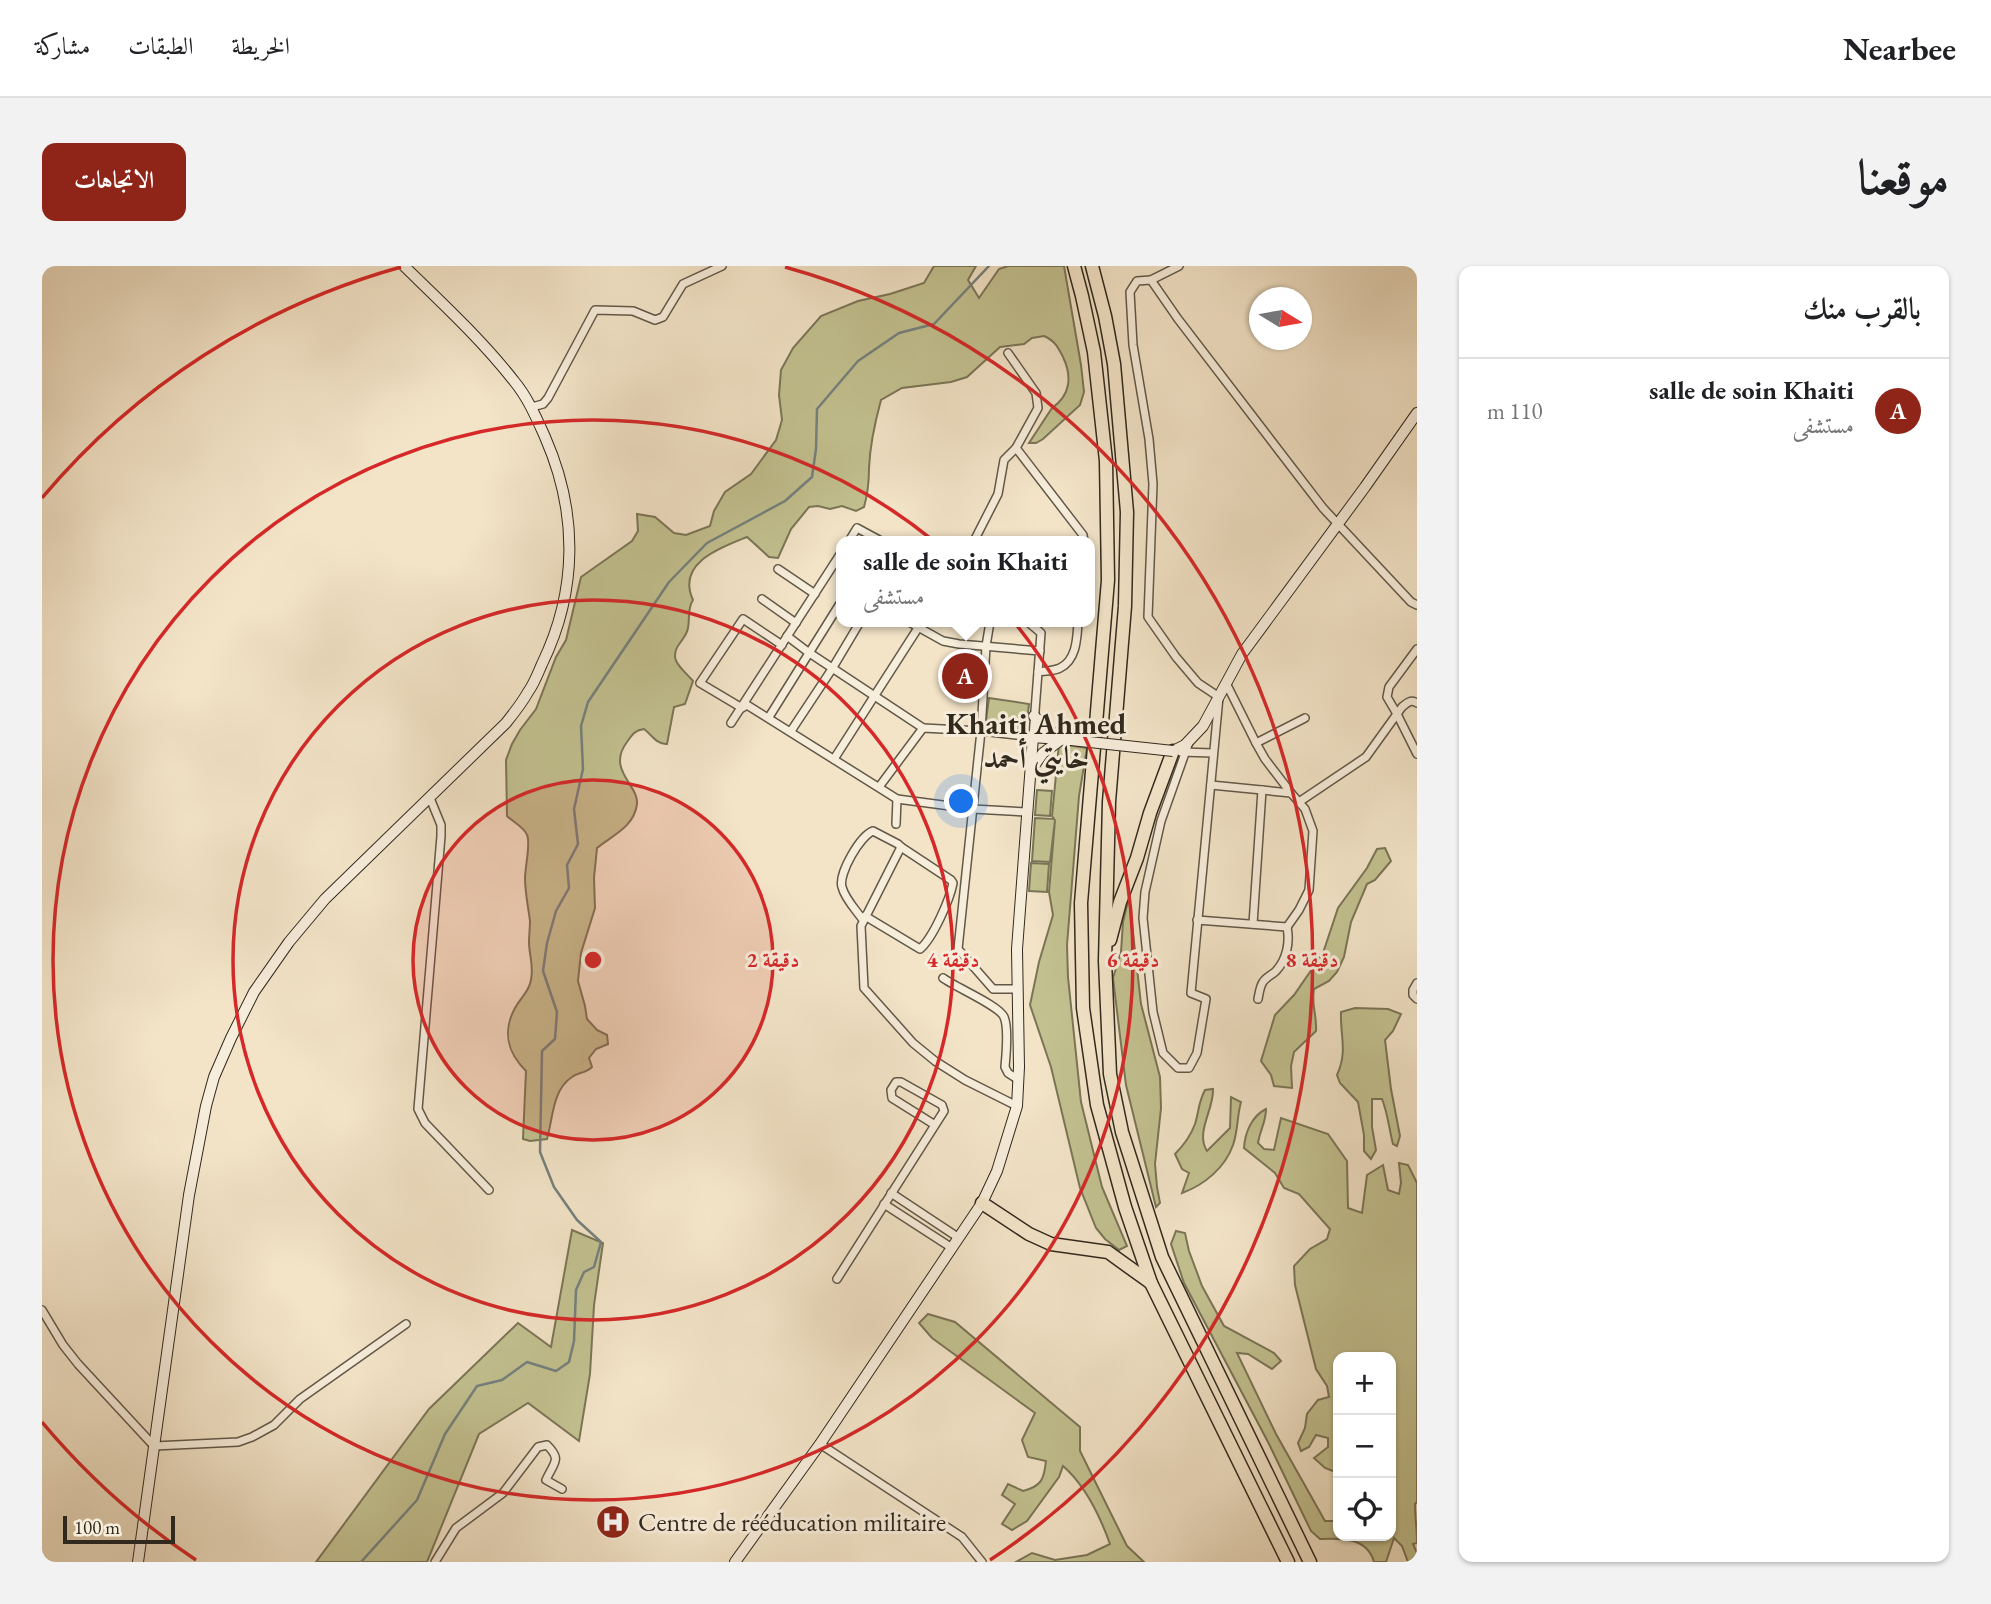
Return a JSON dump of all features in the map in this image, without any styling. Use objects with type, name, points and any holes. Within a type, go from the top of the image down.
[{"type":"highway","points":[[1092,267],[1114,364],[1127,512],[1125,606],[1109,802],[1105,961],[1110,1074],[1122,1132],[1162,1257],[1310,1562]]},
{"type":"highway","points":[[1075,270],[1087,315],[1097,372],[1106,461],[1108,580],[1081,903],[1083,1008],[1097,1105],[1125,1207],[1152,1283],[1288,1562]]},
{"type":"highway","points":[[1105,961],[1120,902],[1135,864],[1148,818],[1179,752]]},
{"type":"highway","points":[[982,1203],[1029,1234],[1051,1244],[1108,1252],[1152,1283]]},
{"type":"highway","points":[[1116,1257],[1130,1255],[1135,1249],[1136,1238]]},
{"type":"main road","points":[[138,1562],[189,1195],[206,1106],[214,1077],[227,1047],[254,992],[289,942],[325,900],[506,723],[529,692],[561,619],[569,572],[570,527],[561,481],[532,407],[515,382],[465,326],[404,266]]},
{"type":"main road","points":[[736,1562],[820,1444],[959,1238],[982,1203],[997,1171],[1017,1105],[1017,949],[1033,737],[1179,752],[1203,726],[1250,643],[1417,412]]},
{"type":"main road","points":[[1034,716],[1047,729],[1066,740]]},
{"type":"main road","points":[[1030,770],[1043,752],[1066,740]]},
{"type":"street","points":[[532,407],[543,404],[548,398],[596,310],[633,312],[655,320],[663,317],[683,285],[722,266]]},
{"type":"street","points":[[1180,266],[1151,280],[1137,281],[1130,292],[1133,345],[1149,439],[1153,484],[1148,617],[1198,683],[1219,696],[1191,993],[1206,999],[1197,1053],[1189,1068],[1178,1068],[1163,1053],[1153,1012],[1143,918],[1145,892],[1179,752],[1213,753]]},
{"type":"street","points":[[1151,280],[1337,524],[1411,602],[1417,605]]},
{"type":"street","points":[[977,536],[998,494],[1004,460],[1016,448],[1038,408],[1036,393],[1008,354]]},
{"type":"street","points":[[1016,448],[1083,536]]},
{"type":"street","points":[[852,536],[857,528],[871,536]]},
{"type":"street","points":[[731,723],[836,562]]},
{"type":"street","points":[[778,569],[815,594]]},
{"type":"street","points":[[762,599],[796,623]]},
{"type":"street","points":[[769,717],[836,609]]},
{"type":"street","points":[[742,708],[700,682],[743,619],[782,645]]},
{"type":"street","points":[[791,731],[857,627]]},
{"type":"street","points":[[989,627],[958,949],[993,989],[1017,989]]},
{"type":"street","points":[[788,636],[832,669],[876,695],[923,728],[1033,737],[1041,633],[1034,627]]},
{"type":"street","points":[[1038,672],[1060,668],[1070,660],[1078,627]]},
{"type":"street","points":[[834,759],[918,628],[943,641],[1040,651]]},
{"type":"street","points":[[1417,649],[1389,687],[1387,697],[1417,754]]},
{"type":"street","points":[[1226,683],[1256,743],[1305,809],[1313,831],[1309,890],[1287,927],[1289,936],[1282,963],[1263,981],[1258,999]]},
{"type":"street","points":[[1298,802],[1366,757],[1402,707],[1409,701],[1417,703]]},
{"type":"street","points":[[742,708],[747,705],[769,717],[897,799],[973,809],[1027,812]]},
{"type":"street","points":[[1256,743],[1305,718]]},
{"type":"street","points":[[879,787],[923,728]]},
{"type":"street","points":[[1211,785],[1291,793]]},
{"type":"street","points":[[1253,924],[1262,790]]},
{"type":"street","points":[[430,798],[441,825],[441,836],[418,1108],[425,1124],[489,1190]]},
{"type":"street","points":[[896,824],[897,799]]},
{"type":"street","points":[[873,831],[898,844],[953,883],[931,934],[920,949],[864,918],[841,886],[841,878],[862,838],[869,832],[873,831]]},
{"type":"street","points":[[901,847],[864,918],[861,934],[864,988],[913,1043],[935,1061],[965,1080],[1017,1105]]},
{"type":"street","points":[[1197,920],[1287,927]]},
{"type":"street","points":[[943,978],[1002,1013],[1005,1020],[1005,1067],[1008,1073],[1019,1080]]},
{"type":"street","points":[[1417,983],[1413,990],[1417,999]]},
{"type":"street","points":[[837,1279],[944,1111],[944,1107],[901,1082],[896,1082],[891,1090],[892,1098],[935,1125]]},
{"type":"street","points":[[891,1193],[959,1238]]},
{"type":"street","points":[[884,1204],[952,1248]]},
{"type":"street","points":[[42,1310],[78,1364],[153,1446],[238,1442],[252,1437],[274,1425],[300,1399],[406,1324]]},
{"type":"street","points":[[820,1444],[962,1537],[982,1562]]},
{"type":"street","points":[[435,1562],[456,1528],[503,1493],[538,1447],[547,1445],[556,1454],[546,1480],[562,1489]]},
{"type":"shaded area","points":[[934,266],[976,266],[968,280],[979,298],[999,269],[1008,266],[1064,266],[1081,365],[1084,392],[1080,405],[1043,439],[1029,443],[1052,408],[1063,397],[1068,385],[1068,371],[1063,357],[1056,345],[1044,336],[1032,338],[1024,344],[1000,347],[967,377],[951,382],[902,388],[881,400],[872,442],[864,507],[856,511],[842,506],[830,509],[809,507],[791,529],[778,558],[769,557],[747,537],[714,552],[695,567],[690,576],[689,587],[693,600],[689,610],[688,630],[675,654],[678,664],[693,681],[685,704],[674,707],[667,744],[657,741],[644,729],[632,735],[627,742],[621,752],[620,761],[621,769],[636,797],[635,812],[622,830],[597,848],[595,908],[581,953],[578,981],[587,1019],[597,1030],[607,1035],[608,1044],[596,1049],[589,1058],[592,1067],[572,1077],[560,1089],[547,1139],[523,1139],[526,1071],[514,1057],[508,1033],[511,1017],[530,984],[532,975],[530,921],[525,883],[528,839],[526,832],[507,816],[506,760],[520,730],[536,709],[556,657],[566,640],[581,577],[632,541],[638,531],[637,514],[655,517],[674,533],[686,535],[710,526],[714,511],[725,492],[751,474],[776,440],[782,420],[779,395],[781,370],[793,348],[821,316],[858,301],[924,283]]},
{"type":"shaded area","points":[[989,698],[1029,704],[1026,730],[985,727]]},
{"type":"shaded area","points":[[1059,744],[1087,748],[1079,796],[1067,945],[1068,977],[1081,1102],[1102,1187],[1127,1246],[1119,1250],[1096,1228],[1080,1188],[1051,1067],[1030,1005],[1053,915],[1049,892],[1055,820],[1050,862],[1032,861],[1035,818],[1054,819],[1052,816]]},
{"type":"shaded area","points":[[1037,790],[1052,791],[1050,816],[1035,815]]},
{"type":"shaded area","points":[[1385,848],[1391,861],[1375,880],[1367,884],[1351,922],[1344,957],[1337,972],[1329,981],[1314,989],[1316,1031],[1294,1052],[1291,1066],[1292,1088],[1274,1086],[1271,1075],[1261,1061],[1275,1015],[1294,995],[1323,953],[1338,908],[1367,868],[1377,849]]},
{"type":"shaded area","points":[[1031,863],[1049,864],[1047,892],[1029,891]]},
{"type":"shaded area","points":[[1129,897],[1141,1004],[1160,1077],[1161,1108],[1155,1164],[1160,1203],[1156,1207],[1126,1085],[1113,978],[1121,952],[1123,922]]},
{"type":"shaded area","points":[[1355,1008],[1388,1009],[1401,1014],[1385,1040],[1400,1136],[1397,1146],[1393,1144],[1382,1099],[1372,1099],[1372,1127],[1376,1150],[1371,1159],[1364,1151],[1358,1102],[1340,1083],[1337,1075],[1343,1051],[1341,1012]]},
{"type":"shaded area","points":[[1213,1089],[1203,1136],[1207,1151],[1230,1128],[1231,1097],[1241,1102],[1235,1140],[1219,1168],[1206,1180],[1182,1193],[1189,1173],[1182,1169],[1175,1154],[1193,1128],[1205,1090]]},
{"type":"shaded area","points":[[1266,1109],[1258,1143],[1264,1149],[1274,1150],[1281,1118],[1328,1134],[1347,1161],[1348,1208],[1362,1213],[1367,1175],[1383,1165],[1388,1190],[1399,1194],[1399,1163],[1408,1165],[1417,1183],[1417,1543],[1413,1544],[1417,1562],[1408,1562],[1402,1546],[1396,1540],[1396,1352],[1333,1352],[1333,1471],[1314,1458],[1328,1447],[1328,1438],[1316,1435],[1309,1447],[1301,1451],[1298,1443],[1305,1428],[1307,1414],[1318,1400],[1329,1397],[1327,1386],[1316,1369],[1295,1285],[1294,1266],[1310,1249],[1327,1239],[1330,1229],[1299,1194],[1284,1188],[1275,1173],[1244,1148],[1250,1125]]},
{"type":"shaded area","points":[[572,1230],[603,1243],[594,1305],[590,1374],[579,1441],[528,1403],[479,1434],[427,1562],[316,1562],[429,1409],[518,1323],[551,1347]]},
{"type":"shaded area","points":[[1176,1231],[1185,1233],[1202,1286],[1224,1326],[1274,1353],[1281,1361],[1272,1369],[1248,1354],[1237,1353],[1276,1434],[1325,1521],[1333,1521],[1333,1539],[1320,1539],[1311,1531],[1268,1442],[1184,1283],[1171,1244]]},
{"type":"shaded area","points":[[928,1314],[955,1322],[1080,1427],[1080,1451],[1127,1546],[1144,1562],[1016,1562],[1032,1553],[1055,1560],[1087,1555],[1110,1544],[1091,1502],[1079,1483],[1063,1466],[1059,1477],[1027,1521],[1012,1530],[1002,1524],[1015,1504],[1002,1495],[1008,1484],[1023,1491],[1038,1484],[1044,1473],[1046,1461],[1028,1457],[1022,1440],[1035,1413],[932,1338],[919,1323]]},
{"type":"shaded area","points":[[1352,1541],[1393,1541],[1386,1562],[1374,1562],[1371,1554],[1359,1543]]},
{"type":"waterway","points":[[361,1562],[417,1500],[445,1434],[477,1386],[502,1380],[527,1362],[556,1371],[569,1362],[574,1341],[576,1290],[584,1272],[594,1267],[601,1242],[577,1220],[554,1187],[540,1152],[542,1051],[555,1039],[557,1012],[543,971],[556,911],[569,888],[567,865],[578,844],[574,809],[583,769],[581,726],[588,702],[669,582],[707,543],[785,501],[812,477],[817,409],[858,361],[899,333],[934,324],[989,266]]},
{"type":"place","name":"salle de soin Khaiti","points":[[965,676]]},
{"type":"place","name":"Centre de rééducation militaire","points":[[613,1522]]},
{"type":"district","name":"Khaiti Ahmed خايتي أحمد","points":[[1036,741]]}]
